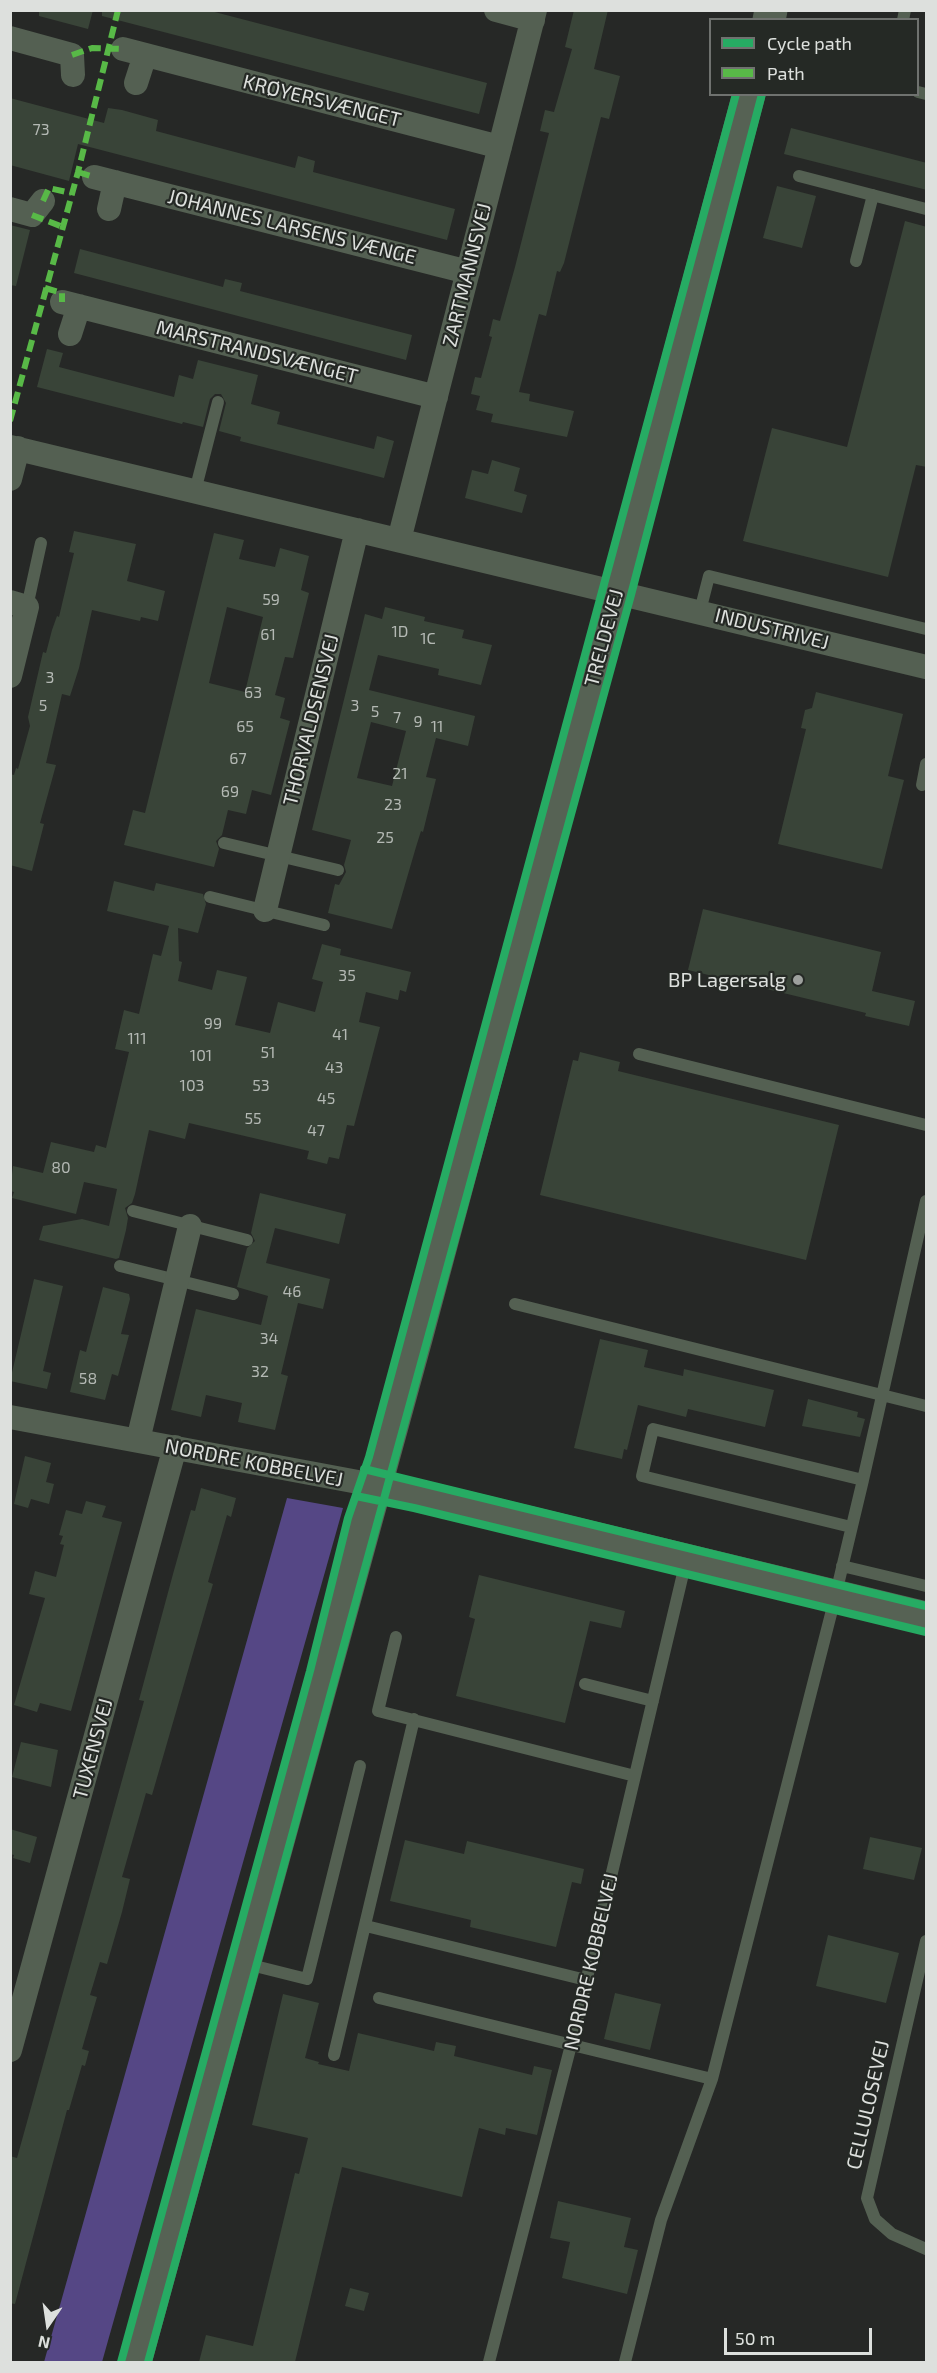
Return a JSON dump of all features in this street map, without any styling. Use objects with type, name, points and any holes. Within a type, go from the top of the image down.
[{"type":"street","points":[[496,10],[534,15]]},
{"type":"street","name":"ZARTMANNSVEJ","points":[[399,540],[534,15]]},
{"type":"street","points":[[10,38],[72,55],[73,75]]},
{"type":"street","name":"KRØYERSVÆNGET","points":[[136,83],[134,52],[500,147]]},
{"type":"street","name":"TRELDEVEJ","points":[[135,2362],[246,1964],[617,592],[748,96]]},
{"type":"street","name":"JOHANNES LARSENS VÆNGE","points":[[109,209],[105,180],[468,272]]},
{"type":"street","points":[[10,209],[32,214],[43,201]]},
{"type":"street","name":"MARSTRANDSVÆNGET","points":[[70,334],[70,304],[436,397]]},
{"type":"street","points":[[10,479],[14,448],[617,592]]},
{"type":"street","name":"THORVALDSENSVEJ","points":[[265,910],[357,530]]},
{"type":"street","name":"INDUSTRIVEJ","points":[[617,592],[927,667]]},
{"type":"street","points":[[10,676],[19,604]]},
{"type":"street","name":"NORDRE KOBBELVEJ","points":[[138,1440],[189,1226]]},
{"type":"street","name":"NORDRE KOBBELVEJ","points":[[10,1417],[374,1485],[686,1560],[838,1581],[927,1618]]},
{"type":"street","name":"TUXENSVEJ","points":[[10,2050],[22,1967],[176,1448]]},
{"type":"lane","points":[[799,176],[927,209]]},
{"type":"lane","points":[[856,261],[873,195]]},
{"type":"lane","points":[[195,491],[218,402]]},
{"type":"lane","points":[[19,604],[41,543]]},
{"type":"lane","points":[[700,611],[709,576],[927,629]]},
{"type":"lane","points":[[922,785],[927,764]]},
{"type":"lane","points":[[224,843],[338,870]]},
{"type":"lane","points":[[210,897],[324,925]]},
{"type":"lane","points":[[639,1054],[927,1125]]},
{"type":"lane","points":[[625,2362],[661,2220],[712,2079],[863,1480],[927,1201]]},
{"type":"lane","points":[[133,1211],[247,1240]]},
{"type":"lane","points":[[120,1266],[233,1294]]},
{"type":"lane","points":[[515,1304],[927,1406]]},
{"type":"lane","points":[[851,1527],[642,1476],[653,1429],[863,1480]]},
{"type":"lane","name":"NORDRE KOBBELVEJ","points":[[489,2362],[571,2045],[686,1560]]},
{"type":"lane","points":[[838,1581],[927,1586]]},
{"type":"lane","points":[[396,1637],[378,1710],[635,1776]]},
{"type":"lane","points":[[585,1684],[653,1701]]},
{"type":"lane","points":[[334,2055],[414,1719]]},
{"type":"lane","points":[[246,1964],[307,1979],[360,1766]]},
{"type":"lane","points":[[366,1926],[586,1980]]},
{"type":"lane","name":"CELLULOSEVEJ","points":[[927,1941],[867,2198],[875,2219],[892,2234],[927,2249]]},
{"type":"lane","points":[[379,1998],[712,2079]]},
{"type":"shaded area","points":[[287,1498],[343,1508],[102,2362],[44,2362]]},
{"type":"building","points":[[39,10],[93,10],[88,29],[39,16]]},
{"type":"building","points":[[102,10],[207,10],[487,83],[479,114],[102,16]]},
{"type":"building","points":[[574,10],[608,10],[594,69],[620,76],[609,119],[601,117],[564,263],[560,272],[557,271],[546,316],[539,314],[519,392],[530,394],[529,401],[574,411],[567,437],[491,422],[493,414],[476,410],[480,396],[471,394],[475,377],[481,378],[492,337],[489,336],[493,319],[500,321],[515,267],[549,133],[540,131],[545,110],[554,112],[572,49],[565,47]]},
{"type":"building","points":[[10,98],[104,123],[108,108],[122,110],[158,120],[156,131],[295,168],[298,156],[315,161],[313,172],[455,209],[447,240],[78,144],[69,181],[10,165]]},
{"type":"building","points":[[791,128],[927,163],[927,190],[784,154]]},
{"type":"building","points":[[777,186],[816,196],[802,248],[763,238]]},
{"type":"building","points":[[905,221],[927,227],[927,467],[916,465],[888,577],[743,541],[772,428],[847,447]]},
{"type":"building","points":[[10,225],[30,230],[16,286],[10,285]]},
{"type":"building","points":[[80,249],[223,287],[225,279],[242,283],[240,291],[412,335],[406,360],[74,273]]},
{"type":"building","points":[[47,349],[63,353],[59,367],[174,397],[179,375],[193,379],[198,360],[258,375],[251,404],[280,412],[277,424],[374,449],[377,436],[394,441],[384,478],[240,441],[241,437],[219,431],[226,403],[221,394],[215,394],[210,399],[203,427],[183,422],[182,424],[37,387]]},
{"type":"building","points":[[492,460],[520,468],[514,491],[527,495],[522,513],[465,498],[472,470],[488,474]]},
{"type":"building","points":[[74,531],[136,544],[127,581],[165,591],[158,621],[141,617],[140,621],[92,610],[70,696],[62,694],[46,763],[56,765],[40,823],[44,824],[32,871],[10,865],[10,774],[14,775],[16,768],[18,769],[30,726],[28,717],[43,652],[46,653],[57,616],[59,617],[74,553],[69,552]]},
{"type":"building","points":[[214,533],[244,540],[239,559],[275,567],[280,548],[309,556],[301,590],[309,593],[293,658],[285,657],[275,695],[285,698],[280,718],[290,721],[271,795],[252,790],[246,814],[228,810],[222,835],[216,841],[219,849],[214,867],[124,845],[133,810],[145,813]],"holes":[[[227,607],[263,617],[245,692],[209,683]]]},
{"type":"building","points":[[385,607],[425,617],[424,621],[464,630],[462,638],[492,645],[481,685],[438,675],[439,669],[378,655],[369,690],[475,716],[468,746],[436,738],[426,777],[436,779],[423,832],[421,831],[392,929],[328,913],[335,884],[339,885],[346,872],[344,865],[351,840],[312,830],[365,614],[382,619]],"holes":[[[371,722],[406,731],[392,786],[357,778]]]},
{"type":"building","points":[[816,692],[903,714],[888,776],[904,780],[882,869],[778,844],[806,729],[801,728],[805,710],[812,708]]},
{"type":"building","points":[[114,881],[154,891],[156,883],[203,894],[206,904],[198,933],[178,928],[179,961],[182,962],[178,981],[212,990],[217,970],[247,977],[235,1025],[270,1033],[278,1002],[315,1012],[323,982],[312,979],[322,944],[341,949],[340,955],[411,972],[406,992],[400,990],[398,1000],[366,992],[359,1022],[380,1027],[354,1126],[347,1125],[339,1159],[329,1157],[327,1164],[307,1159],[309,1151],[189,1123],[185,1139],[149,1130],[135,1194],[132,1203],[125,1208],[128,1218],[126,1230],[119,1258],[116,1259],[39,1240],[43,1226],[82,1219],[109,1226],[117,1189],[84,1182],[76,1214],[12,1198],[14,1192],[10,1191],[13,1166],[43,1173],[51,1142],[94,1152],[96,1145],[106,1148],[129,1052],[115,1049],[124,1010],[139,1014],[153,954],[161,956],[169,926],[107,911]]},
{"type":"building","points":[[703,909],[881,952],[872,991],[915,1001],[909,1026],[865,1016],[866,1013],[688,970]]},
{"type":"building","points":[[580,1052],[620,1062],[618,1071],[839,1125],[806,1260],[540,1195],[573,1060],[578,1061]]},
{"type":"building","points":[[260,1193],[346,1214],[339,1244],[275,1228],[266,1263],[330,1279],[323,1309],[298,1303],[281,1374],[288,1376],[275,1430],[238,1422],[242,1403],[206,1395],[201,1417],[171,1410],[196,1309],[261,1325],[268,1296],[237,1287],[247,1248],[255,1241],[251,1233]]},
{"type":"building","points":[[34,1279],[63,1286],[43,1371],[51,1373],[47,1389],[10,1381]]},
{"type":"building","points":[[103,1287],[129,1294],[130,1299],[121,1334],[129,1335],[118,1376],[112,1374],[105,1400],[70,1392],[80,1350],[86,1352]]},
{"type":"building","points":[[600,1339],[648,1350],[644,1367],[683,1376],[684,1369],[774,1390],[765,1427],[688,1409],[686,1417],[638,1405],[627,1450],[624,1449],[622,1459],[574,1448]]},
{"type":"building","points":[[808,1399],[858,1412],[857,1417],[865,1419],[860,1437],[802,1426]]},
{"type":"building","points":[[25,1456],[51,1463],[46,1482],[54,1484],[49,1504],[31,1499],[28,1508],[14,1504]]},
{"type":"building","points":[[201,1488],[236,1498],[231,1517],[227,1515],[208,1582],[213,1584],[152,1795],[146,1793],[122,1877],[130,1879],[107,1964],[100,1962],[90,1995],[97,1997],[82,2049],[89,2051],[85,2066],[82,2065],[69,2110],[67,2110],[15,2304],[10,2303],[10,2156],[17,2158],[144,1701],[139,1700],[173,1574],[191,1510],[195,1511]]},
{"type":"building","points":[[86,1501],[106,1506],[102,1517],[122,1522],[71,1711],[40,1703],[37,1712],[14,1705],[45,1598],[29,1594],[35,1571],[56,1577],[64,1545],[60,1544],[63,1536],[59,1535],[66,1510],[82,1514]]},
{"type":"building","points":[[479,1575],[625,1611],[621,1628],[590,1621],[565,1723],[456,1696],[475,1619],[469,1617]]},
{"type":"building","points":[[21,1742],[58,1750],[51,1787],[12,1777]]},
{"type":"building","points":[[10,1829],[37,1837],[30,1863],[13,1858],[14,1855],[10,1854]]},
{"type":"building","points":[[870,1837],[922,1848],[914,1880],[863,1869]]},
{"type":"building","points":[[405,1840],[464,1854],[467,1841],[584,1869],[581,1884],[572,1882],[556,1947],[470,1927],[471,1920],[390,1901]]},
{"type":"building","points":[[828,1935],[899,1953],[886,2003],[816,1986]]},
{"type":"building","points":[[615,1993],[661,2004],[650,2050],[604,2039]]},
{"type":"building","points":[[283,1994],[319,2003],[305,2058],[319,2062],[318,2064],[349,2071],[358,2033],[434,2051],[436,2042],[456,2046],[454,2056],[532,2075],[534,2066],[552,2070],[537,2135],[506,2128],[505,2135],[479,2128],[462,2197],[342,2167],[295,2362],[199,2362],[206,2335],[253,2346],[295,2173],[299,2174],[308,2138],[252,2125]]},
{"type":"building","points":[[558,2201],[631,2218],[624,2247],[638,2250],[627,2294],[562,2278],[570,2242],[550,2238]]},
{"type":"building","points":[[350,2288],[369,2293],[364,2311],[345,2306]]},
{"type":"marked path","points":[[10,421],[78,172],[118,10]]},
{"type":"marked path","points":[[72,55],[92,48],[123,49]]},
{"type":"marked path","points":[[78,172],[94,177]]},
{"type":"marked path","points":[[43,201],[49,188],[71,193]]},
{"type":"marked path","points":[[32,215],[63,227]]},
{"type":"marked path","points":[[45,288],[62,293],[62,302]]},
{"type":"cycle path","points":[[121,2362],[310,1671],[348,1518],[369,1457],[735,96]]},
{"type":"cycle path","points":[[148,2362],[631,595],[761,96]]},
{"type":"cycle path","points":[[364,1469],[926,1606]]},
{"type":"cycle path","points":[[356,1496],[926,1632]]},
{"type":"place","name":"BP Lagersalg","points":[[798,980]]}]
